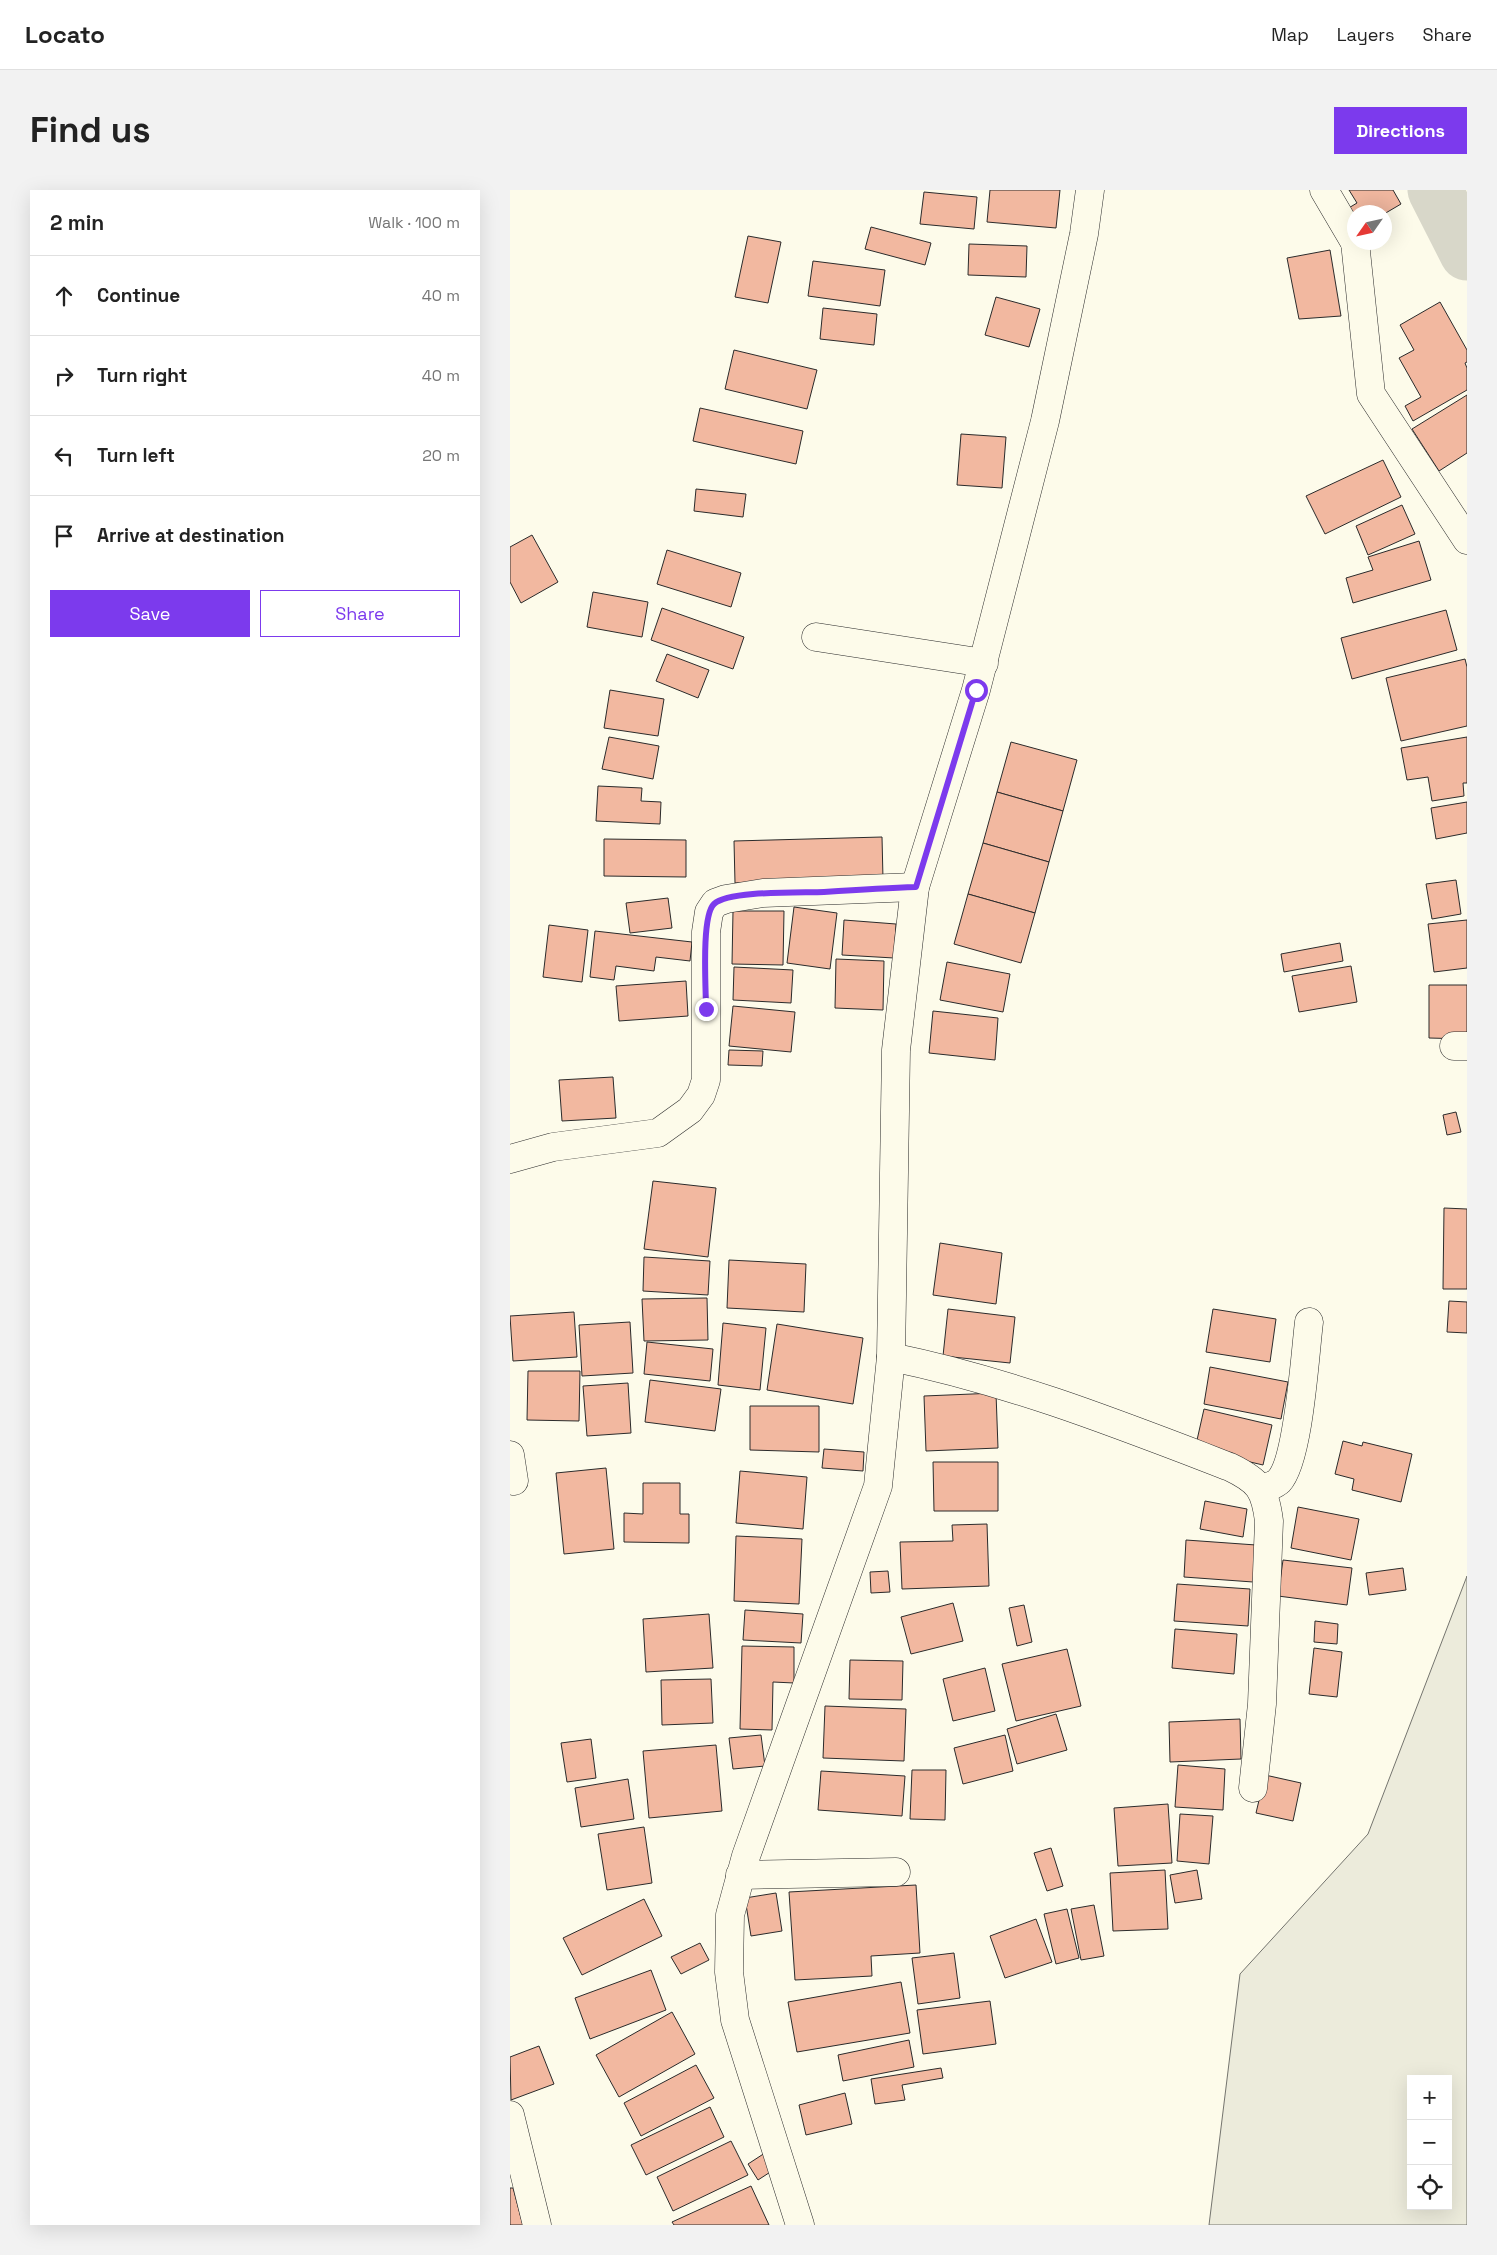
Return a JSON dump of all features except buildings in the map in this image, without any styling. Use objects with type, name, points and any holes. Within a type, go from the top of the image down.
[{"type":"street","points":[[800,2225],[735,2020],[729,1972],[730,1915],[740,1875],[878,1486],[891,1357],[896,1050],[916,887],[984,663],[1046,421],[1084,234],[1090,190]]},
{"type":"street","points":[[1324,190],[1347,229]]},
{"type":"street","points":[[1356,250],[1371,394],[1467,540]]},
{"type":"street","points":[[816,637],[984,663]]},
{"type":"street","points":[[510,1159],[553,1147],[658,1133],[690,1110],[701,1095],[706,1080],[706,932],[710,912],[715,903],[726,898],[763,893],[916,887]]},
{"type":"street","points":[[1262,1490],[1279,1481],[1290,1460],[1300,1406],[1308,1322]]},
{"type":"street","points":[[891,1357],[941,1367],[1047,1398],[1230,1467],[1247,1475],[1262,1490],[1266,1499],[1269,1521],[1262,1704],[1252,1788]]},
{"type":"street","points":[[740,1875],[896,1872]]},
{"type":"street","points":[[510,2115],[537,2225]]},
{"type":"shaded area","points":[[1467,1576],[1467,2225],[1209,2225],[1240,1974],[1368,1834]]},
{"type":"waterway","points":[[1435,190],[1467,253]]},
{"type":"route","points":[[706,1009],[706,932],[710,912],[715,903],[726,898],[763,893],[916,887],[976,690]]}]
